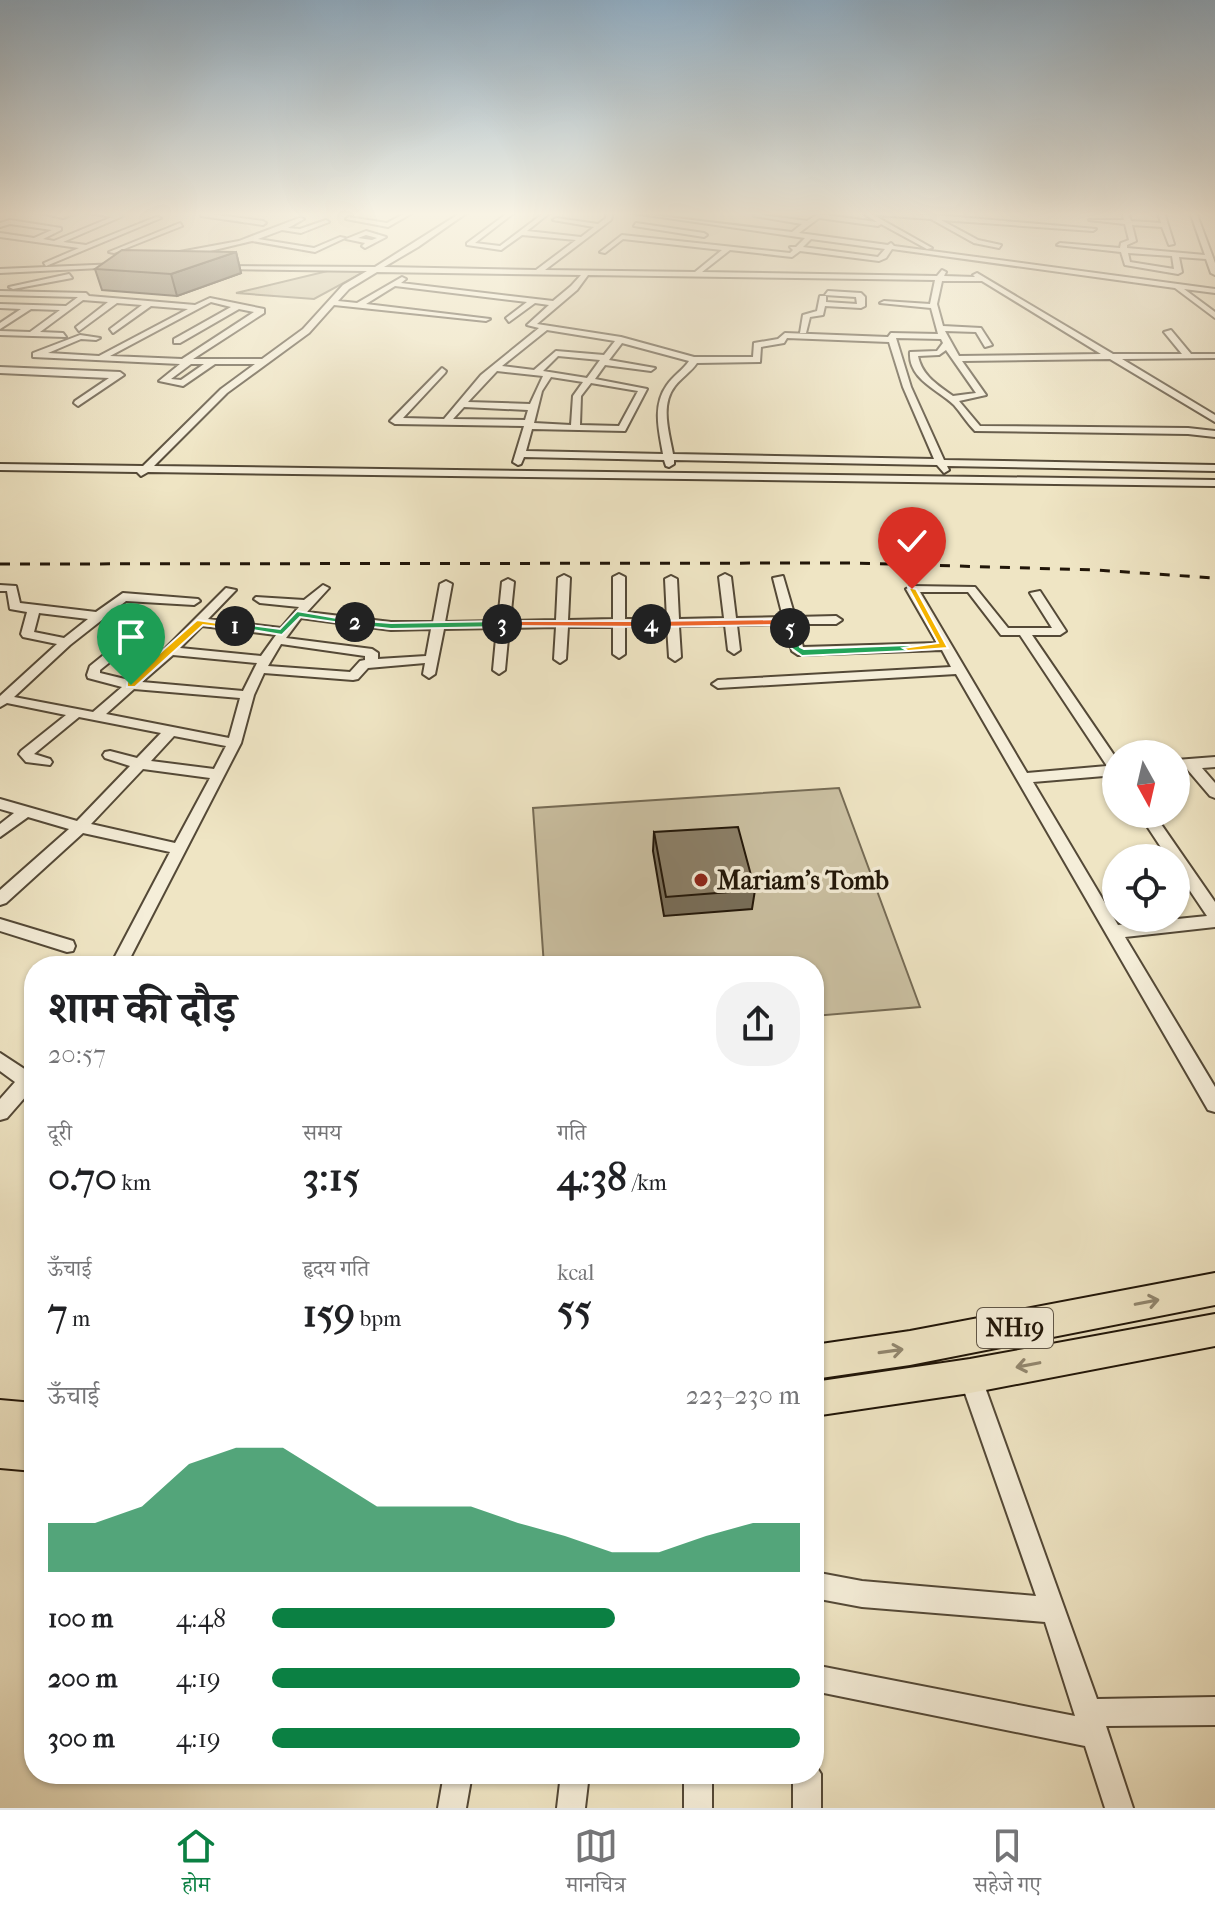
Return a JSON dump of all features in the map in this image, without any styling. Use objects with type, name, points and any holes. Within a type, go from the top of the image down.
[{"type":"highway","name":"NH19","points":[[824,1361],[910,1348],[1215,1289]]},
{"type":"highway","name":"NH19","points":[[824,1398],[970,1376],[1215,1330]]},
{"type":"highway","points":[[0,1417],[24,1419]]},
{"type":"highway","points":[[0,1450],[24,1452]]},
{"type":"street","points":[[33,333],[83,296]]},
{"type":"street","points":[[86,296],[196,307]]},
{"type":"street","points":[[142,472],[224,391],[306,331],[336,296]]},
{"type":"street","points":[[359,305],[373,296]]},
{"type":"street","points":[[477,296],[470,303],[524,309]]},
{"type":"street","points":[[501,296],[555,303]]},
{"type":"street","points":[[563,296],[531,325],[621,339],[694,360],[758,359],[757,345],[781,341],[785,335],[944,339],[978,330],[988,345]]},
{"type":"street","points":[[803,331],[807,315],[819,313],[826,296]]},
{"type":"street","points":[[822,304],[861,306],[860,296]]},
{"type":"street","points":[[934,296],[933,303],[944,339],[982,395],[951,399]]},
{"type":"street","points":[[1012,296],[1215,419]]},
{"type":"street","points":[[1019,296],[1215,410]]},
{"type":"street","points":[[1189,296],[1215,316]]},
{"type":"street","points":[[101,358],[212,299],[261,311],[163,381],[183,383],[212,362]]},
{"type":"street","points":[[885,299],[933,303]]},
{"type":"street","points":[[509,320],[534,300]]},
{"type":"street","points":[[79,329],[115,301]]},
{"type":"street","points":[[330,302],[486,319]]},
{"type":"street","points":[[113,331],[150,303]]},
{"type":"street","points":[[414,311],[422,305]]},
{"type":"street","points":[[0,306],[66,308]]},
{"type":"street","points":[[78,403],[117,376],[148,361],[238,306]]},
{"type":"street","points":[[0,330],[29,307]]},
{"type":"street","points":[[446,422],[496,368],[544,328]]},
{"type":"street","points":[[0,330],[63,335]]},
{"type":"street","points":[[1168,332],[1189,356]]},
{"type":"street","points":[[96,338],[80,337],[36,355],[148,361],[262,362]]},
{"type":"street","points":[[575,427],[577,396],[621,339]]},
{"type":"street","points":[[944,339],[939,353],[912,354],[916,366],[937,391],[951,399],[974,426],[983,430],[1188,431],[1215,434]]},
{"type":"street","points":[[893,340],[925,431],[950,483]]},
{"type":"street","points":[[564,345],[651,368]]},
{"type":"street","points":[[536,373],[556,353],[607,357]]},
{"type":"street","points":[[957,359],[1004,354],[1117,358],[1215,356]]},
{"type":"street","points":[[670,478],[661,415],[669,388],[694,360]]},
{"type":"street","points":[[442,371],[395,421],[623,428],[643,389],[496,368]]},
{"type":"street","points":[[0,370],[117,376]]},
{"type":"street","points":[[514,477],[540,385],[548,374]]},
{"type":"street","points":[[460,404],[533,407]]},
{"type":"street","points":[[520,454],[1215,468]]},
{"type":"street","points":[[0,470],[1215,486]]},
{"type":"street","points":[[619,577],[619,654]]},
{"type":"street","points":[[725,577],[734,650]]},
{"type":"street","points":[[560,659],[564,578]]},
{"type":"street","points":[[779,578],[788,622],[796,648],[802,653],[945,646]]},
{"type":"street","points":[[671,579],[675,657]]},
{"type":"street","points":[[499,670],[508,582]]},
{"type":"street","points":[[429,674],[446,584]]},
{"type":"street","points":[[0,588],[12,588],[14,606],[98,616]]},
{"type":"street","points":[[123,956],[234,743],[247,695],[261,664],[302,609],[323,588]]},
{"type":"street","points":[[1036,593],[1060,631],[1005,632],[971,589],[912,589],[1102,912]]},
{"type":"street","points":[[95,717],[170,651],[230,590]]},
{"type":"street","points":[[3,701],[66,642],[123,597],[194,601]]},
{"type":"street","points":[[260,599],[377,625],[836,620]]},
{"type":"street","points":[[34,609],[27,634],[66,642]]},
{"type":"street","points":[[200,622],[372,653],[371,663]]},
{"type":"street","points":[[141,631],[92,673],[131,685],[247,695]]},
{"type":"street","points":[[1025,634],[1102,749]]},
{"type":"street","points":[[170,651],[353,676],[362,665],[371,663],[432,659]]},
{"type":"street","points":[[718,684],[959,670]]},
{"type":"street","points":[[3,701],[234,743]]},
{"type":"street","points":[[45,762],[31,759],[26,754],[76,713]]},
{"type":"street","points":[[0,899],[80,827],[169,733]]},
{"type":"street","points":[[110,755],[141,764],[219,774]]},
{"type":"street","points":[[1190,764],[1215,762]]},
{"type":"street","points":[[1190,770],[1215,793]]},
{"type":"street","points":[[1022,778],[1102,771]]},
{"type":"street","points":[[0,804],[80,827],[179,849]]},
{"type":"street","points":[[0,832],[25,812]]},
{"type":"street","points":[[1155,828],[1215,918],[1190,921]]},
{"type":"street","points":[[0,925],[67,946]]},
{"type":"street","points":[[1114,932],[1215,1104]]},
{"type":"street","points":[[0,1061],[24,1073]]},
{"type":"street","points":[[0,1112],[24,1085]]},
{"type":"street","points":[[970,1376],[1054,1610],[1119,1808]]},
{"type":"street","points":[[824,1587],[862,1594],[1054,1610]]},
{"type":"street","points":[[824,1680],[1090,1724],[1215,1711]]},
{"type":"street","points":[[452,1808],[456,1784]]},
{"type":"street","points":[[571,1808],[574,1784]]},
{"type":"street","points":[[698,1784],[698,1808]]},
{"type":"street","points":[[807,1784],[807,1808]]},
{"type":"shaded area","points":[[280,296],[319,296],[314,299]]},
{"type":"shaded area","points":[[839,788],[920,1007],[824,1015],[824,956],[543,956],[533,808]]},
{"type":"building","name":"Mariam's Tomb","points":[[738,827],[755,890],[666,897],[654,832]]},
{"type":"railway","points":[[0,564],[851,563],[1096,570],[1215,578]]},
{"type":"place","name":"Mariam's Tomb","points":[[701,880]]},
{"type":"route","points":[[131,685],[200,622],[282,632],[297,614],[391,626],[788,622],[796,648],[802,653],[945,646],[912,589]]}]
